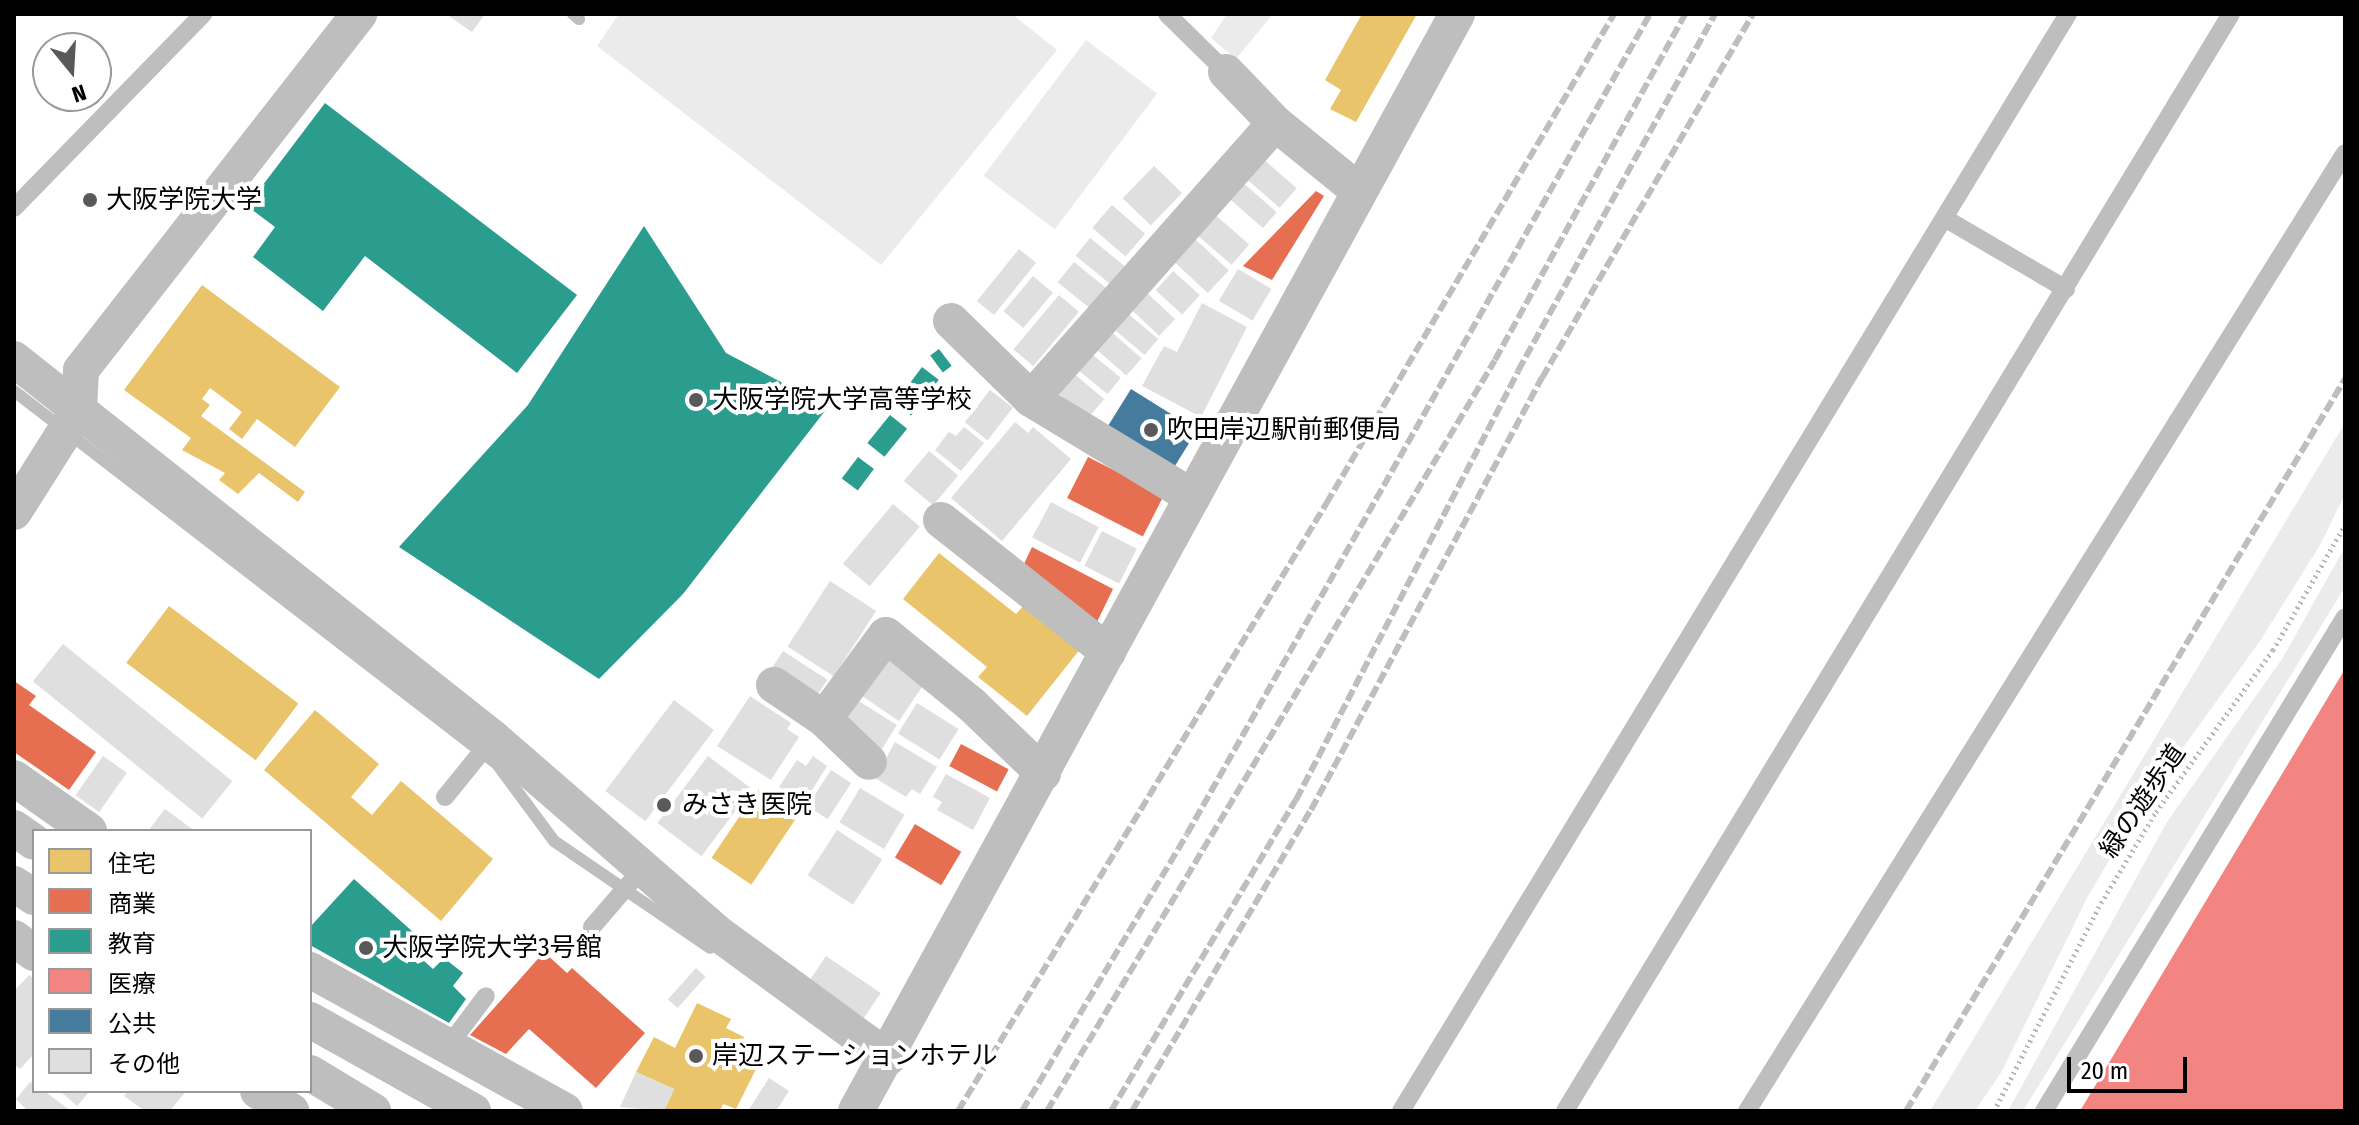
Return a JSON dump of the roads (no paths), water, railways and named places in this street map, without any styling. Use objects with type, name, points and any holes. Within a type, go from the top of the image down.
[{"type":"street","points":[[14,512],[79,409],[81,370],[359,14]]},
{"type":"street","points":[[856,1111],[888,1058],[1457,14]]},
{"type":"street","points":[[1226,72],[1275,123],[1359,191]]},
{"type":"street","points":[[1031,399],[1275,123]]},
{"type":"street","points":[[951,321],[1031,399],[1193,497]]},
{"type":"street","points":[[14,359],[79,409],[638,874],[888,1058]]},
{"type":"street","points":[[941,520],[1108,652]]},
{"type":"street","points":[[824,719],[886,635],[1043,773]]},
{"type":"street","points":[[774,685],[824,719],[869,762]]},
{"type":"street","points":[[14,778],[86,829]]},
{"type":"street","points":[[14,828],[32,841]]},
{"type":"street","points":[[14,884],[32,896]]},
{"type":"street","points":[[14,938],[32,952]]},
{"type":"street","points":[[312,971],[446,1049],[565,1111]]},
{"type":"street","points":[[312,1021],[473,1111]]},
{"type":"street","points":[[312,1074],[373,1111]]},
{"type":"street","points":[[261,1093],[291,1111]]},
{"type":"lane","points":[[14,208],[203,14]]},
{"type":"lane","points":[[1167,14],[1226,72]]},
{"type":"lane","points":[[1401,1111],[2068,14]]},
{"type":"lane","points":[[1565,1111],[2231,14]]},
{"type":"lane","points":[[1747,1111],[2345,153]]},
{"type":"lane","points":[[1946,219],[2066,289]]},
{"type":"lane","points":[[2044,1111],[2345,617]]},
{"type":"lane","points":[[445,797],[485,748]]},
{"type":"lane","points":[[592,927],[638,874]]},
{"type":"lane","points":[[446,1049],[486,996]]},
{"type":"waterway","points":[[573,14],[579,19]]},
{"type":"waterway","points":[[14,391],[497,764],[554,841],[710,948]]},
{"type":"railway","points":[[958,1111],[1326,504],[1614,14]]},
{"type":"railway","points":[[1022,1111],[1187,834],[1650,14]]},
{"type":"railway","points":[[1047,1111],[1495,360],[1685,14]]},
{"type":"railway","points":[[1111,1111],[1296,800],[1518,371],[1715,14]]},
{"type":"railway","points":[[1132,1111],[1311,810],[1542,378],[1753,14]]},
{"type":"railway","points":[[1906,1111],[2345,379]]},
{"type":"place","name":"大阪学院大学","points":[[90,200]]},
{"type":"place","name":"大阪学院大学高等学校","points":[[696,400]]},
{"type":"place","name":"吹田岸辺駅前郵便局","points":[[1151,430]]},
{"type":"place","name":"みさき医院","points":[[664,805]]},
{"type":"place","name":"大阪学院大学3号館","points":[[366,948]]},
{"type":"place","name":"岸辺ステーションホテル","points":[[696,1056]]}]
